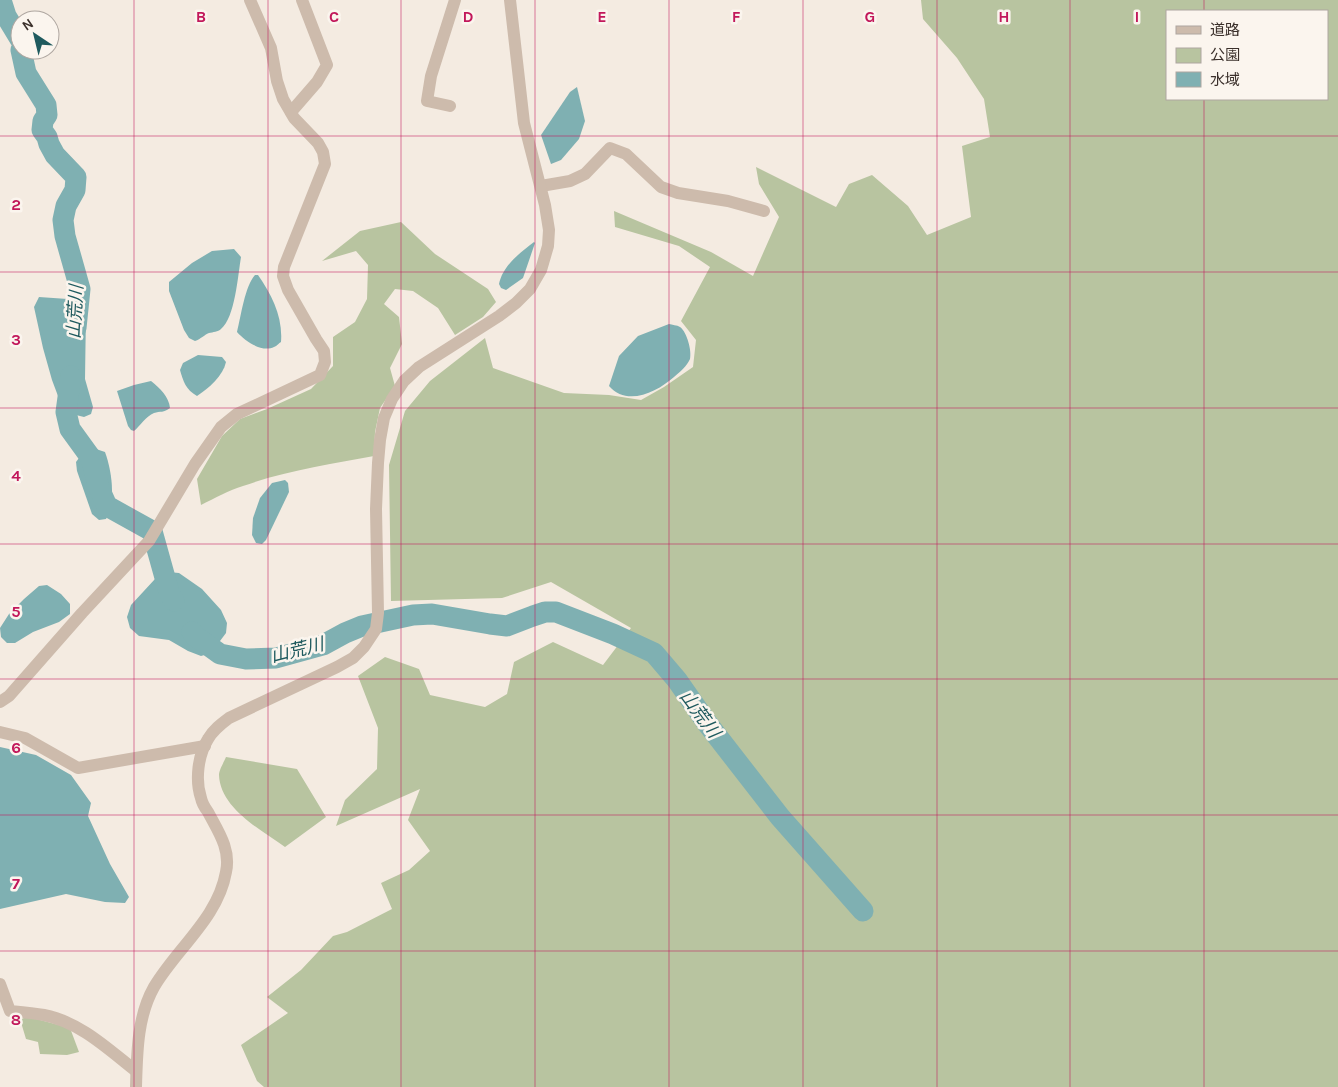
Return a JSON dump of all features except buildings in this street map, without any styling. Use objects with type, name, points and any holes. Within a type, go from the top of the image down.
[{"type":"street","points":[[0,702],[9,696],[149,541],[195,464],[221,427],[237,414],[320,375],[325,362],[324,351],[288,290],[283,276],[284,267],[325,164],[324,152],[294,118],[283,99],[277,81],[271,48],[250,0]]},
{"type":"street","points":[[291,112],[317,82],[326,64],[302,0]]},
{"type":"street","points":[[450,106],[427,101],[431,76],[455,0]]},
{"type":"street","points":[[136,1087],[138,1037],[141,1020],[150,995],[173,959],[216,903],[223,887],[227,869],[227,852],[221,836],[201,799],[198,784],[198,768],[207,740],[229,718],[320,676],[353,658],[364,647],[376,629],[378,614],[376,509],[380,440],[384,418],[392,399],[404,381],[420,367],[516,303],[530,289],[541,270],[548,246],[549,230],[541,186],[524,122],[510,0]]},
{"type":"street","points":[[541,186],[570,181],[585,174],[610,148],[626,154],[661,187],[678,193],[728,201],[764,211]]},
{"type":"street","points":[[0,732],[25,738],[78,768],[205,746]]},
{"type":"street","points":[[0,984],[10,1011],[45,1015],[65,1022],[85,1032],[136,1071]]},
{"type":"green space","points":[[921,0],[1338,0],[1338,1087],[264,1087],[257,1081],[241,1045],[288,1013],[267,997],[301,970],[333,936],[347,932],[392,909],[381,883],[409,870],[430,851],[408,820],[420,789],[336,826],[345,800],[377,769],[378,728],[358,676],[385,657],[419,669],[430,695],[485,707],[507,694],[514,662],[553,642],[603,665],[631,628],[551,582],[502,598],[391,601],[389,465],[405,411],[430,381],[485,338],[493,368],[564,393],[609,395],[641,400],[693,367],[696,340],[681,321],[710,267],[679,246],[615,227],[614,211],[711,252],[753,276],[779,217],[759,184],[756,167],[836,207],[849,184],[872,175],[908,206],[927,235],[971,217],[962,146],[990,137],[984,99],[957,58],[923,19]]},
{"type":"green space","points":[[401,222],[435,254],[488,289],[496,302],[483,317],[455,335],[438,308],[413,291],[395,289],[384,304],[399,317],[402,344],[390,368],[395,386],[380,408],[375,432],[374,456],[275,476],[232,490],[201,505],[197,479],[222,436],[240,419],[311,389],[333,366],[333,337],[355,322],[367,299],[368,265],[356,251],[322,261],[360,231]]},
{"type":"green space","points":[[226,757],[297,769],[326,817],[285,847],[243,817],[226,798],[221,787],[219,775]]},
{"type":"green space","points":[[29,1017],[70,1028],[79,1052],[67,1055],[40,1054],[38,1042],[26,1039],[20,1019]]},
{"type":"water","points":[[577,87],[585,121],[579,139],[561,160],[551,164],[541,135],[570,92]]},
{"type":"water","points":[[534,242],[523,278],[506,290],[501,288],[499,284],[501,277],[508,265]]},
{"type":"water","points":[[234,249],[241,257],[230,316],[220,330],[209,333],[195,341],[189,338],[184,330],[169,291],[169,282],[192,263],[212,251]]},
{"type":"water","points":[[255,275],[258,275],[268,290],[276,307],[280,324],[281,342],[275,347],[259,347],[244,339],[237,332],[246,294]]},
{"type":"water","points":[[39,297],[82,300],[86,311],[85,379],[93,407],[91,414],[84,417],[76,415],[58,396],[52,380],[34,307]]},
{"type":"water","points":[[669,324],[683,329],[688,342],[690,359],[683,369],[667,383],[642,395],[624,396],[609,386],[619,356],[638,336]]},
{"type":"water","points":[[198,355],[222,357],[226,362],[219,377],[197,396],[186,385],[180,370],[183,363]]},
{"type":"water","points":[[151,381],[164,393],[170,408],[166,411],[151,414],[134,431],[131,430],[117,391]]},
{"type":"water","points":[[96,449],[105,452],[110,468],[112,486],[109,512],[106,519],[99,520],[92,514],[77,471],[76,462],[82,454]]},
{"type":"water","points":[[285,480],[288,483],[289,492],[266,540],[262,544],[256,543],[252,535],[253,518],[260,498],[272,483]]},
{"type":"water","points":[[168,572],[179,573],[202,589],[221,610],[227,623],[226,633],[211,653],[201,656],[169,640],[139,636],[130,628],[127,617],[131,605],[155,579]]},
{"type":"water","points":[[47,585],[61,594],[70,604],[70,614],[59,622],[33,632],[15,643],[7,643],[1,637],[0,628],[9,614],[39,586]]},
{"type":"water","points":[[0,747],[36,755],[71,775],[91,803],[88,816],[110,864],[129,897],[125,903],[105,902],[66,894],[0,909]]},
{"type":"waterway","name":"山荒川","points":[[1,0],[10,23]]},
{"type":"waterway","name":"山荒川","points":[[23,60],[26,73],[46,105],[47,115],[43,121],[42,130],[55,155],[76,177],[75,190],[66,206],[63,220],[65,236],[80,289],[76,328]]},
{"type":"waterway","name":"山荒川","points":[[71,376],[66,412],[70,429],[91,458],[99,488],[107,506],[152,531],[169,592],[174,601]]},
{"type":"waterway","name":"山荒川","points":[[192,632],[220,654],[246,659],[276,658],[323,645],[362,626],[413,615],[432,614],[507,626],[545,612],[556,612],[613,634],[654,653],[677,680],[707,723],[780,817],[863,911]]}]
